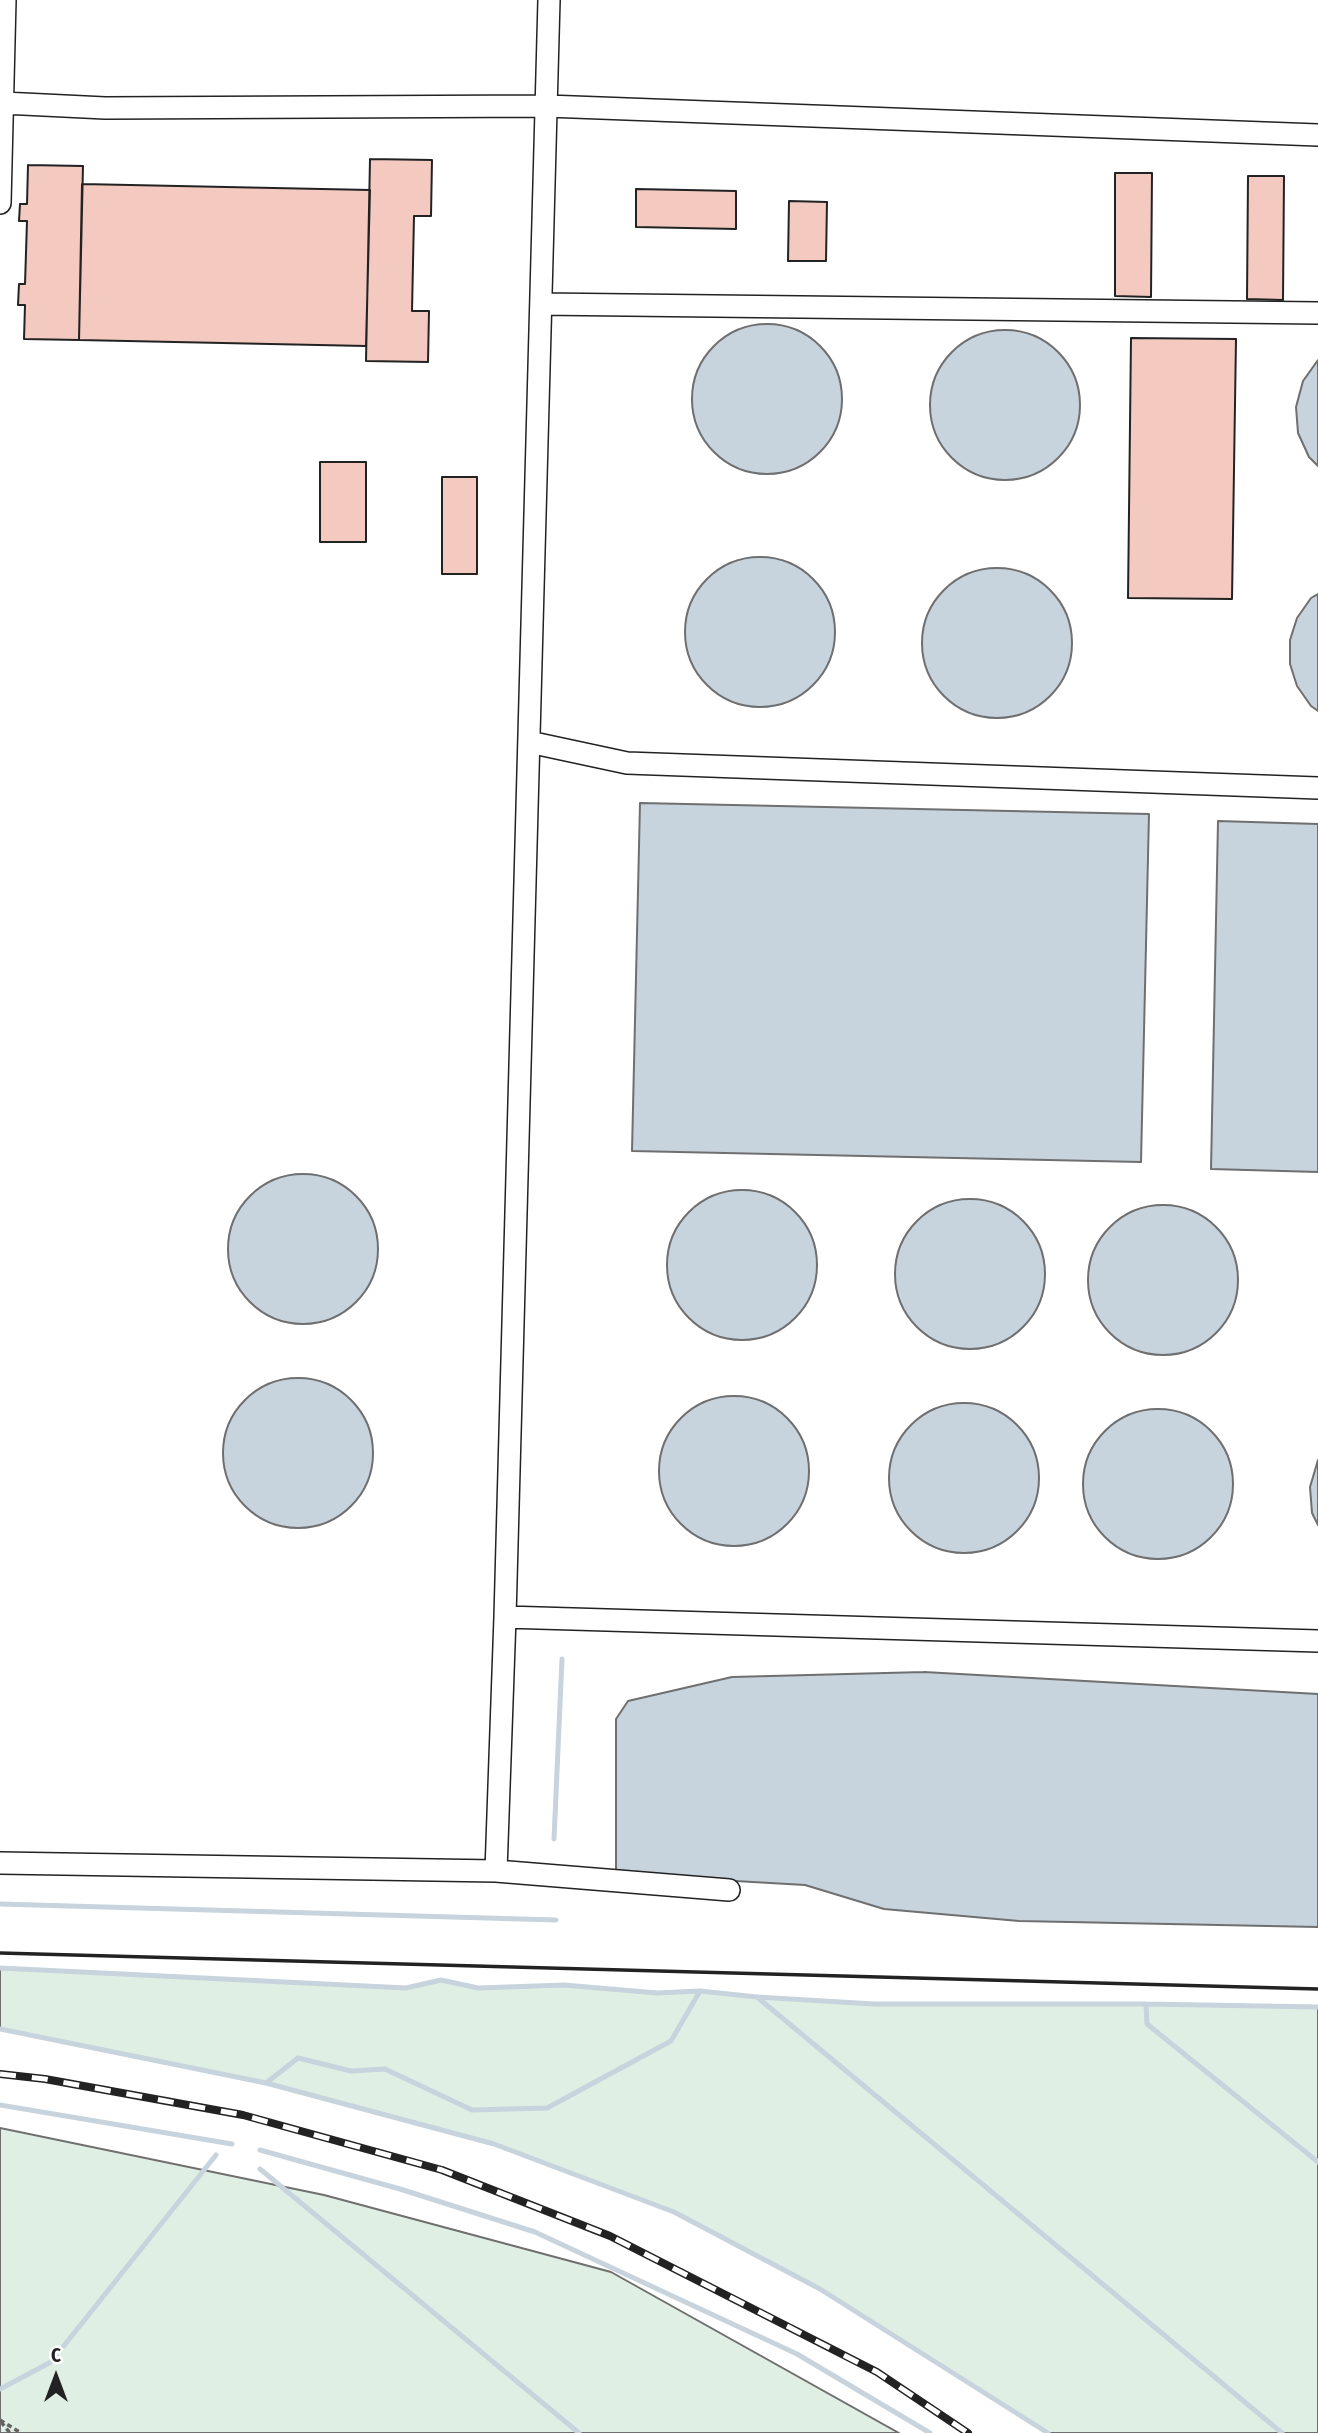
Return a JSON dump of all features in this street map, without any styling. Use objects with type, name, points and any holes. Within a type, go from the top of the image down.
[{"type":"lane","points":[[0,203],[5,0]]},
{"type":"lane","points":[[496,1871],[550,0]]},
{"type":"lane","points":[[3,103],[105,108],[547,106],[1318,135]]},
{"type":"lane","points":[[541,304],[1318,313]]},
{"type":"lane","points":[[529,742],[627,762],[1318,788]]},
{"type":"lane","points":[[505,1617],[1318,1641]]},
{"type":"lane","points":[[0,1863],[496,1871],[729,1890]]},
{"type":"path","points":[[0,2421],[10,2433]]},
{"type":"path","points":[[0,2421],[21,2433]]},
{"type":"green space","points":[[0,1968],[406,1988],[441,1980],[478,1988],[564,1985],[657,1993],[700,1991],[874,2004],[1318,2007],[1318,2433],[1048,2433],[820,2289],[674,2212],[494,2144],[266,2083],[0,2029]]},
{"type":"green space","points":[[0,2128],[324,2195],[611,2272],[899,2433],[0,2433]]},
{"type":"shaded area","points":[[767,324],[796,329],[820,346],[837,370],[842,399],[837,428],[820,452],[796,469],[767,474],[738,469],[714,452],[697,428],[692,399],[697,370],[714,346],[738,329]]},
{"type":"shaded area","points":[[1005,330],[1034,335],[1058,352],[1075,376],[1080,405],[1075,434],[1058,458],[1034,475],[1005,480],[976,475],[952,458],[935,434],[930,405],[935,376],[952,352],[976,335]]},
{"type":"shaded area","points":[[1318,360],[1318,466],[1309,457],[1298,433],[1296,407],[1303,381]]},
{"type":"shaded area","points":[[760,557],[789,562],[813,579],[830,603],[835,632],[830,661],[813,685],[789,702],[760,707],[731,702],[707,685],[690,661],[685,632],[690,603],[707,579],[731,562]]},
{"type":"shaded area","points":[[997,568],[1026,573],[1050,590],[1067,614],[1072,643],[1067,672],[1050,696],[1026,713],[997,718],[968,713],[944,696],[927,672],[922,643],[927,614],[944,590],[968,573]]},
{"type":"shaded area","points":[[1318,594],[1318,711],[1311,706],[1297,686],[1290,664],[1290,640],[1297,618],[1311,598]]},
{"type":"shaded area","points":[[640,803],[1149,814],[1141,1162],[632,1151]]},
{"type":"shaded area","points":[[1218,821],[1318,824],[1318,1172],[1211,1169]]},
{"type":"shaded area","points":[[303,1174],[332,1179],[356,1196],[373,1220],[378,1249],[373,1278],[356,1302],[332,1319],[303,1324],[274,1319],[250,1302],[233,1278],[228,1249],[233,1220],[250,1196],[274,1179]]},
{"type":"shaded area","points":[[742,1190],[771,1195],[795,1212],[812,1236],[817,1265],[812,1294],[795,1318],[771,1335],[742,1340],[713,1335],[689,1318],[672,1294],[667,1265],[672,1236],[689,1212],[713,1195]]},
{"type":"shaded area","points":[[970,1199],[999,1204],[1023,1221],[1040,1245],[1045,1274],[1040,1303],[1023,1327],[999,1344],[970,1349],[941,1344],[917,1327],[900,1303],[895,1274],[900,1245],[917,1221],[941,1204]]},
{"type":"shaded area","points":[[1163,1205],[1192,1210],[1216,1227],[1233,1251],[1238,1280],[1233,1309],[1216,1333],[1192,1350],[1163,1355],[1134,1350],[1110,1333],[1093,1309],[1088,1280],[1093,1251],[1110,1227],[1134,1210]]},
{"type":"shaded area","points":[[298,1378],[327,1383],[351,1400],[368,1424],[373,1453],[368,1482],[351,1506],[327,1523],[298,1528],[269,1523],[245,1506],[228,1482],[223,1453],[228,1424],[245,1400],[269,1383]]},
{"type":"shaded area","points":[[734,1396],[763,1401],[787,1418],[804,1442],[809,1471],[804,1500],[787,1524],[763,1541],[734,1546],[705,1541],[681,1524],[664,1500],[659,1471],[664,1442],[681,1418],[705,1401]]},
{"type":"shaded area","points":[[964,1403],[993,1408],[1017,1425],[1034,1449],[1039,1478],[1034,1507],[1017,1531],[993,1548],[964,1553],[935,1548],[911,1531],[894,1507],[889,1478],[894,1449],[911,1425],[935,1408]]},
{"type":"shaded area","points":[[1158,1409],[1187,1414],[1211,1431],[1228,1455],[1233,1484],[1228,1513],[1211,1537],[1187,1554],[1158,1559],[1129,1554],[1105,1537],[1088,1513],[1083,1484],[1088,1455],[1105,1431],[1129,1414]]},
{"type":"shaded area","points":[[1318,1460],[1318,1525],[1312,1513],[1310,1487]]},
{"type":"shaded area","points":[[924,1672],[1318,1694],[1318,1927],[1019,1921],[884,1909],[805,1885],[631,1875],[616,1870],[616,1719],[628,1701],[732,1677]]},
{"type":"building","points":[[370,159],[432,160],[431,216],[414,216],[412,311],[429,311],[428,362],[366,361]]},
{"type":"building","points":[[28,165],[83,166],[79,340],[24,339],[25,305],[18,305],[19,284],[25,284],[27,221],[19,221],[20,204],[27,204]]},
{"type":"building","points":[[1115,173],[1152,173],[1151,297],[1115,296]]},
{"type":"building","points":[[1248,176],[1284,176],[1283,300],[1247,299]]},
{"type":"building","points":[[82,184],[370,190],[366,346],[79,340]]},
{"type":"building","points":[[636,189],[736,191],[736,229],[636,227]]},
{"type":"building","points":[[789,201],[827,202],[826,261],[788,261]]},
{"type":"building","points":[[1131,338],[1236,339],[1232,599],[1128,598]]},
{"type":"building","points":[[320,462],[366,462],[366,542],[320,542]]},
{"type":"building","points":[[442,477],[477,477],[477,574],[442,574]]},
{"type":"waterway","points":[[554,1839],[562,1659]]},
{"type":"waterway","points":[[0,1904],[556,1920]]},
{"type":"waterway","points":[[0,1968],[406,1988],[441,1980],[478,1988],[564,1985],[657,1993],[700,1991],[874,2004],[1318,2007]]},
{"type":"waterway","points":[[266,2083],[298,2058],[351,2071],[385,2069],[472,2110],[547,2108],[671,2041],[700,1991]]},
{"type":"waterway","points":[[757,1997],[1282,2433]]},
{"type":"waterway","points":[[1146,2004],[1147,2024],[1318,2162]]},
{"type":"waterway","points":[[0,2029],[266,2083],[494,2144],[674,2212],[820,2289],[1048,2433]]},
{"type":"waterway","points":[[0,2105],[232,2144]]},
{"type":"waterway","points":[[260,2150],[400,2189],[535,2232],[797,2354],[930,2433]]},
{"type":"waterway","points":[[0,2389],[51,2362],[216,2155]]},
{"type":"waterway","points":[[260,2169],[579,2433]]},
{"type":"railway","points":[[0,2074],[45,2079],[243,2115],[442,2170],[610,2236],[877,2372],[968,2433]]},
{"type":"wall","points":[[0,1953],[1318,1989]]}]
